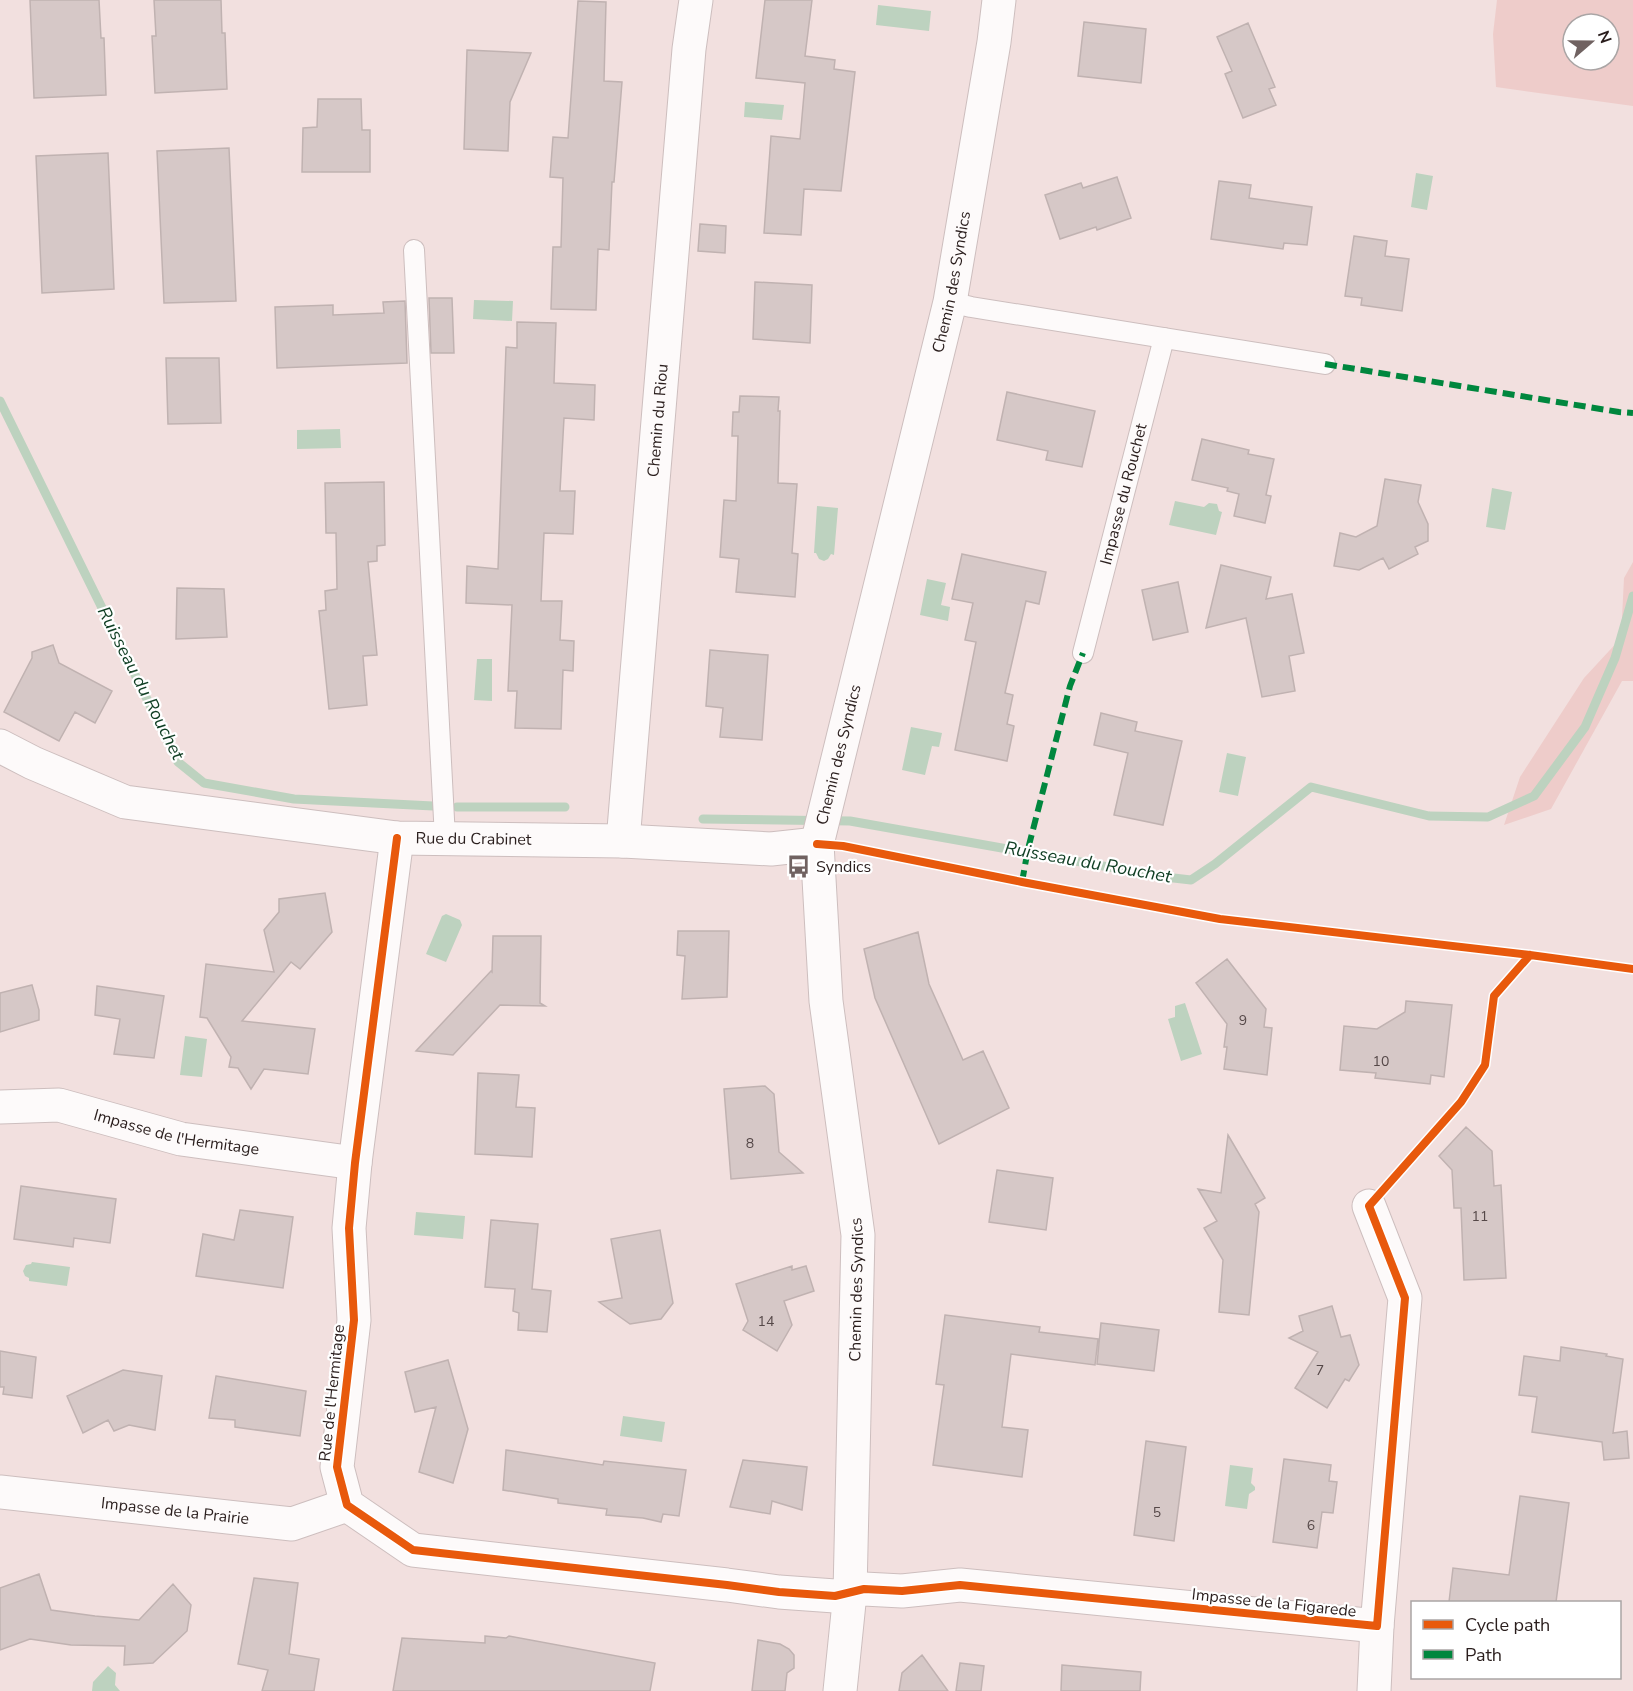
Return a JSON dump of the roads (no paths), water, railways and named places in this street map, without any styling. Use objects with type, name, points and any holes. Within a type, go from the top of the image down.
[{"type":"street","name":"Chemin du Riou","points":[[623,841],[689,49],[696,0]]},
{"type":"street","name":"Chemin des Syndics","points":[[840,1691],[850,1593],[858,1235],[826,1001],[821,829],[950,302],[999,0]]},
{"type":"street","name":"Rue du Crabinet","points":[[0,746],[33,763],[124,802],[397,838],[623,841],[771,849],[821,829]]},
{"type":"street","name":"Rue de l'Hermitage","points":[[347,1505],[337,1467],[354,1320],[349,1228],[355,1163],[397,838]]},
{"type":"street","name":"Impasse de l'Hermitage","points":[[0,1107],[59,1105],[181,1139],[355,1163]]},
{"type":"street","name":"Impasse de la Figarede","points":[[1369,1206],[1405,1298],[1377,1626],[1374,1691]]},
{"type":"street","name":"Impasse de la Prairie","points":[[0,1492],[292,1524],[347,1505]]},
{"type":"street","points":[[347,1505],[413,1550],[727,1585],[779,1593],[835,1596],[850,1593]]},
{"type":"street","name":"Impasse de la Figarede","points":[[850,1593],[864,1589],[902,1591],[960,1585],[1377,1626]]},
{"type":"lane","points":[[414,250],[445,838]]},
{"type":"lane","points":[[950,302],[1325,364]]},
{"type":"lane","name":"Impasse du Rouchet","points":[[1083,652],[1164,338]]},
{"type":"waterway","name":"Ruisseau du Rouchet","points":[[0,401],[178,762],[204,783],[294,799],[433,806]]},
{"type":"waterway","name":"Ruisseau du Rouchet","points":[[703,819],[850,821],[1191,880],[1215,864],[1311,787],[1429,816],[1488,817],[1534,796],[1585,727],[1615,658],[1633,596]]},
{"type":"waterway","name":"Ruisseau du Rouchet","points":[[457,807],[565,807]]},
{"type":"place","name":"Syndics","points":[[798,867]]}]
